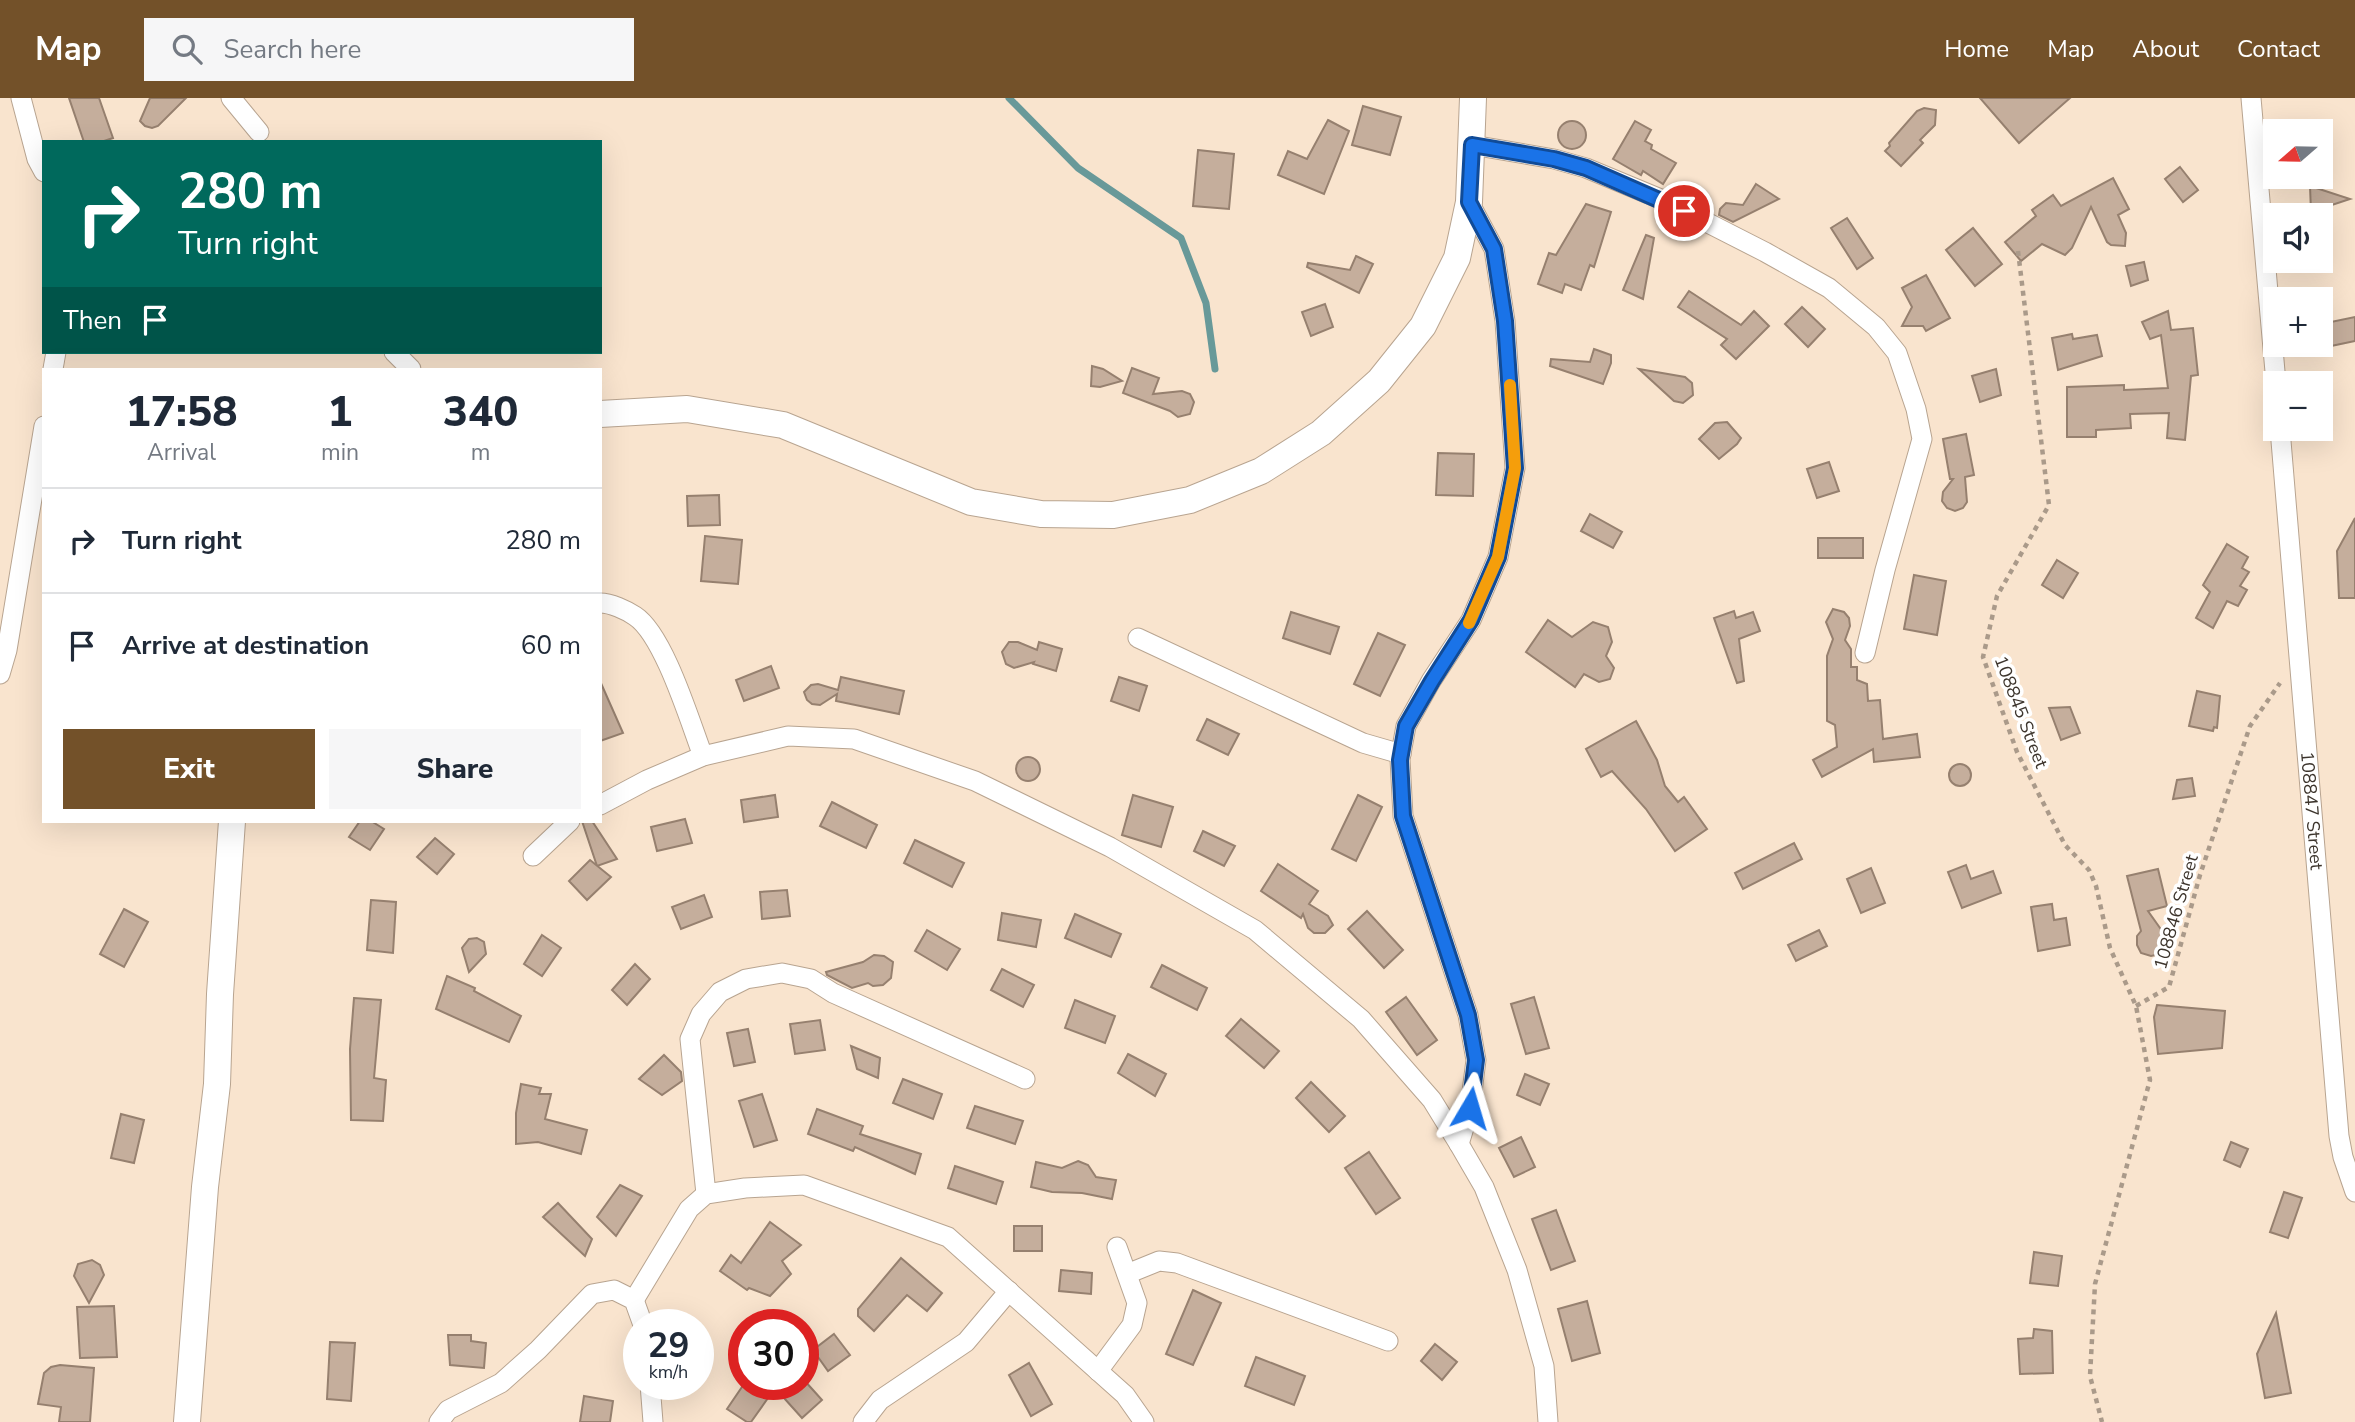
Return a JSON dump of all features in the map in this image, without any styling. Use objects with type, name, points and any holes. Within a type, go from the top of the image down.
[{"type":"street","points":[[21,98],[37,159],[42,168]]},
{"type":"street","points":[[231,98],[258,132]]},
{"type":"street","points":[[602,414],[687,409],[783,425],[971,502],[1041,514],[1113,515],[1189,500],[1261,471],[1321,433],[1379,381],[1423,326],[1457,258],[1469,202],[1473,98]]},
{"type":"street","points":[[2250,98],[2275,371]]},
{"type":"street","points":[[1472,145],[1554,159],[1586,168],[1674,206],[1829,288],[1876,327],[1897,353],[1916,409],[1922,439],[1865,653]]},
{"type":"street","points":[[1459,1144],[1470,1108],[1476,1060],[1468,1015],[1403,816],[1401,754],[1406,726],[1471,620],[1498,557],[1515,468],[1505,321],[1494,249],[1469,202]]},
{"type":"street","points":[[396,354],[410,368]]},
{"type":"street","points":[[0,674],[7,650],[42,438]]},
{"type":"street","name":"108847 Street","points":[[2281,441],[2339,1136],[2355,1192]]},
{"type":"street","points":[[602,603],[637,617],[659,645],[703,756]]},
{"type":"street","points":[[1138,638],[1363,743],[1401,754]]},
{"type":"street","points":[[602,804],[647,780],[703,756],[788,736],[854,739],[975,781],[1110,847],[1255,930],[1362,1019],[1432,1100],[1459,1144],[1484,1186],[1517,1270],[1544,1366],[1548,1422]]},
{"type":"street","points":[[187,1422],[205,1187],[217,1084],[220,994],[232,823]]},
{"type":"street","points":[[533,856],[568,823]]},
{"type":"street","points":[[706,1194],[690,1039],[701,1014],[720,992],[746,979],[782,973],[811,979],[833,993],[1025,1079]]},
{"type":"street","points":[[634,1300],[689,1209],[706,1194],[745,1188],[804,1185],[948,1237],[1125,1395],[1143,1422]]},
{"type":"street","points":[[1098,1371],[1132,1325],[1137,1303],[1116,1247]]},
{"type":"street","points":[[1127,1274],[1159,1261],[1177,1263],[1388,1341]]},
{"type":"street","points":[[439,1422],[448,1410],[501,1383],[538,1350],[592,1294],[614,1290],[634,1300],[637,1309]]},
{"type":"street","points":[[863,1422],[880,1400],[966,1342],[1009,1291]]},
{"type":"street","points":[[651,1400],[653,1422]]},
{"type":"path","name":"108845 Street","points":[[2018,251],[2049,505],[1997,596],[1983,657],[2017,752],[2065,845],[2089,870],[2096,886],[2110,948],[2136,1006]]},
{"type":"path","name":"108846 Street","points":[[2136,1006],[2169,987],[2200,875],[2250,726],[2299,655]]},
{"type":"path","points":[[2102,1422],[2090,1376],[2095,1284],[2150,1080],[2136,1006]]},
{"type":"building","points":[[69,98],[99,98],[113,138],[83,140]]},
{"type":"building","points":[[150,98],[186,98],[158,126],[152,128],[140,121]]},
{"type":"building","points":[[1980,98],[2070,98],[2019,143]]},
{"type":"building","points":[[1363,106],[1401,117],[1390,155],[1352,145]]},
{"type":"building","points":[[1924,108],[1936,110],[1935,125],[1920,140],[1923,143],[1901,166],[1885,151],[1917,111]]},
{"type":"building","points":[[1328,120],[1349,131],[1324,194],[1278,175],[1288,151],[1307,159]]},
{"type":"building","points":[[1572,121],[1582,125],[1586,135],[1582,145],[1572,149],[1562,145],[1558,135],[1562,125]]},
{"type":"building","points":[[1635,121],[1651,130],[1645,141],[1652,145],[1651,149],[1676,163],[1663,184],[1643,171],[1641,175],[1613,159]]},
{"type":"building","points":[[1198,150],[1234,154],[1229,209],[1193,206]]},
{"type":"building","points":[[2180,167],[2198,190],[2183,202],[2165,179]]},
{"type":"building","points":[[2113,178],[2129,209],[2118,215],[2126,233],[2125,246],[2107,242],[2091,207],[2072,248],[2065,255],[2042,244],[2021,261],[2005,242],[2036,216],[2032,210],[2053,195],[2061,206]]},
{"type":"building","points":[[1756,184],[1779,199],[1733,222],[1719,215],[1720,209],[1726,203],[1743,205]]},
{"type":"building","points":[[2310,189],[2319,189],[2350,199],[2333,205],[2311,203]]},
{"type":"building","points":[[1586,204],[1611,212],[1594,267],[1590,265],[1581,290],[1565,284],[1562,293],[1538,284],[1549,253],[1556,255]]},
{"type":"building","points":[[1847,218],[1873,258],[1857,269],[1831,228]]},
{"type":"building","points":[[1973,228],[2002,264],[1975,286],[1946,250]]},
{"type":"building","points":[[1646,235],[1654,238],[1643,299],[1623,290]]},
{"type":"building","points":[[1356,256],[1373,264],[1359,293],[1307,267],[1308,263],[1350,270]]},
{"type":"building","points":[[2144,262],[2148,280],[2131,286],[2126,266]]},
{"type":"building","points":[[1926,275],[1950,318],[1926,331],[1923,326],[1902,326],[1912,307],[1902,288]]},
{"type":"building","points":[[1689,291],[1741,325],[1754,311],[1769,326],[1736,359],[1721,345],[1727,339],[1678,307]]},
{"type":"building","points":[[1325,304],[1333,327],[1311,336],[1302,312]]},
{"type":"building","points":[[1802,307],[1825,329],[1808,347],[1785,324]]},
{"type":"building","points":[[2168,311],[2171,330],[2193,328],[2198,375],[2191,376],[2185,440],[2167,438],[2169,413],[2130,414],[2131,428],[2096,430],[2096,437],[2067,437],[2067,387],[2124,385],[2124,390],[2168,388],[2161,335],[2150,339],[2142,322]]},
{"type":"building","points":[[2355,317],[2355,341],[2333,346],[2333,322]]},
{"type":"building","points":[[2072,334],[2073,339],[2097,335],[2102,356],[2058,370],[2052,338]]},
{"type":"building","points":[[1594,349],[1611,355],[1611,363],[1603,384],[1550,366],[1551,359],[1590,362]]},
{"type":"building","points":[[1092,366],[1103,369],[1122,381],[1100,387],[1091,386]]},
{"type":"building","points":[[1132,368],[1159,378],[1153,394],[1182,391],[1190,394],[1194,402],[1190,414],[1178,417],[1170,411],[1123,393]]},
{"type":"building","points":[[1639,369],[1685,377],[1692,383],[1693,395],[1683,403],[1674,401]]},
{"type":"building","points":[[1996,369],[2001,395],[1980,402],[1972,376]]},
{"type":"building","points":[[1727,422],[1741,438],[1719,459],[1699,439],[1715,423]]},
{"type":"building","points":[[1966,434],[1974,475],[1965,477],[1967,502],[1963,508],[1955,511],[1947,508],[1942,501],[1943,492],[1953,479],[1950,479],[1943,439]]},
{"type":"building","points":[[1438,453],[1474,454],[1473,496],[1436,495]]},
{"type":"building","points":[[1829,462],[1839,491],[1817,498],[1807,469]]},
{"type":"building","points":[[719,495],[720,525],[688,526],[687,496]]},
{"type":"building","points":[[1590,514],[1622,532],[1613,548],[1581,531]]},
{"type":"building","points":[[2355,518],[2355,598],[2339,598],[2337,551]]},
{"type":"building","points":[[705,536],[742,540],[738,584],[701,581]]},
{"type":"building","points":[[1818,538],[1863,538],[1863,558],[1818,558]]},
{"type":"building","points":[[2227,544],[2248,557],[2242,568],[2249,572],[2240,586],[2247,590],[2238,606],[2227,601],[2213,628],[2196,618],[2210,592],[2203,585]]},
{"type":"building","points":[[2057,560],[2078,573],[2063,598],[2042,585]]},
{"type":"building","points":[[1914,575],[1946,581],[1937,635],[1904,629]]},
{"type":"building","points":[[1833,609],[1844,612],[1849,618],[1850,626],[1845,640],[1851,649],[1851,667],[1857,667],[1857,680],[1867,684],[1868,701],[1880,700],[1883,739],[1917,734],[1920,757],[1874,762],[1873,749],[1822,777],[1813,760],[1837,747],[1835,725],[1827,721],[1827,656],[1833,639],[1826,622]]},
{"type":"building","points":[[1734,611],[1736,618],[1753,612],[1760,631],[1739,639],[1744,681],[1737,683],[1714,618]]},
{"type":"building","points":[[1291,612],[1339,627],[1330,654],[1283,638]]},
{"type":"building","points":[[1548,620],[1572,637],[1593,622],[1608,627],[1612,642],[1606,656],[1614,668],[1610,679],[1599,682],[1584,674],[1575,687],[1526,652]]},
{"type":"building","points":[[1378,633],[1405,645],[1380,696],[1354,684]]},
{"type":"building","points":[[1009,642],[1018,642],[1037,650],[1039,642],[1062,649],[1056,671],[1033,664],[1034,662],[1014,668],[1006,664],[1002,652]]},
{"type":"building","points":[[771,666],[779,688],[744,701],[736,680]]},
{"type":"building","points":[[841,677],[904,691],[899,714],[836,701],[837,694],[820,705],[807,700],[804,692],[811,685],[818,684],[838,690]]},
{"type":"building","points":[[1119,677],[1147,686],[1139,711],[1111,701]]},
{"type":"building","points":[[602,686],[623,733],[602,740]]},
{"type":"building","points":[[2197,691],[2220,696],[2217,728],[2214,727],[2213,731],[2189,726]]},
{"type":"building","points":[[2070,707],[2080,733],[2061,740],[2049,708]]},
{"type":"building","points":[[1207,719],[1239,734],[1228,755],[1197,740]]},
{"type":"building","points":[[1636,721],[1657,760],[1665,786],[1678,802],[1684,797],[1707,829],[1675,851],[1646,809],[1612,771],[1601,777],[1586,749]]},
{"type":"building","points":[[1028,757],[1037,760],[1040,769],[1037,778],[1028,781],[1019,778],[1016,769],[1019,760]]},
{"type":"building","points":[[1960,764],[1968,767],[1971,775],[1968,783],[1960,786],[1952,783],[1949,775],[1952,767]]},
{"type":"building","points":[[2192,778],[2195,796],[2173,799],[2177,780]]},
{"type":"building","points":[[775,795],[778,817],[744,822],[741,800]]},
{"type":"building","points":[[1133,795],[1173,807],[1161,847],[1122,835]]},
{"type":"building","points":[[1358,795],[1382,807],[1356,861],[1332,849]]},
{"type":"building","points":[[832,802],[877,825],[866,848],[820,826]]},
{"type":"building","points":[[685,819],[692,843],[657,851],[651,827]]},
{"type":"building","points":[[359,823],[374,823],[384,829],[370,850],[349,837]]},
{"type":"building","points":[[583,823],[593,823],[617,859],[597,866]]},
{"type":"building","points":[[1203,831],[1235,846],[1224,866],[1194,851]]},
{"type":"building","points":[[435,838],[454,854],[437,874],[417,857]]},
{"type":"building","points":[[915,840],[964,863],[952,887],[904,863]]},
{"type":"building","points":[[1794,843],[1802,859],[1743,889],[1735,873]]},
{"type":"building","points":[[590,860],[611,877],[587,900],[569,881]]},
{"type":"building","points":[[1278,864],[1318,891],[1309,904],[1328,916],[1333,925],[1325,933],[1314,933],[1308,928],[1303,914],[1301,918],[1261,891]]},
{"type":"building","points":[[1966,865],[1971,879],[1993,871],[2001,893],[1962,908],[1948,872]]},
{"type":"building","points":[[1871,868],[1885,903],[1861,913],[1847,879]]},
{"type":"building","points":[[2158,869],[2167,906],[2148,911],[2165,935],[2166,945],[2160,954],[2151,956],[2141,953],[2137,945],[2137,936],[2141,931],[2127,876]]},
{"type":"building","points":[[787,890],[790,916],[762,919],[760,892]]},
{"type":"building","points":[[704,895],[712,917],[681,929],[672,907]]},
{"type":"building","points":[[371,900],[396,902],[393,953],[367,950]]},
{"type":"building","points":[[2052,904],[2054,920],[2066,918],[2070,945],[2038,951],[2031,907]]},
{"type":"building","points":[[124,909],[148,922],[124,967],[100,954]]},
{"type":"building","points":[[1367,911],[1403,950],[1384,968],[1348,929]]},
{"type":"building","points":[[1002,913],[1041,920],[1036,947],[998,940]]},
{"type":"building","points":[[1075,914],[1121,934],[1111,957],[1065,938]]},
{"type":"building","points":[[927,930],[960,949],[947,970],[915,951]]},
{"type":"building","points":[[1819,930],[1827,946],[1796,961],[1788,945]]},
{"type":"building","points":[[542,935],[561,948],[542,976],[524,964]]},
{"type":"building","points":[[477,938],[484,942],[486,954],[469,972],[462,948],[469,939]]},
{"type":"building","points":[[874,955],[884,956],[893,962],[891,978],[883,985],[873,986],[868,983],[852,988],[827,975],[826,972],[863,962]]},
{"type":"building","points":[[635,964],[650,979],[627,1005],[612,990]]},
{"type":"building","points":[[1162,965],[1207,988],[1197,1010],[1151,987]]},
{"type":"building","points":[[1002,969],[1034,985],[1023,1007],[991,990]]},
{"type":"building","points":[[447,976],[475,988],[474,991],[521,1016],[509,1042],[436,1009]]},
{"type":"building","points":[[1406,997],[1437,1040],[1417,1055],[1386,1012]]},
{"type":"building","points":[[1534,997],[1549,1048],[1526,1054],[1511,1004]]},
{"type":"building","points":[[354,998],[381,1000],[374,1078],[386,1080],[383,1121],[351,1120],[350,1049]]},
{"type":"building","points":[[1075,1000],[1115,1016],[1105,1043],[1065,1028]]},
{"type":"building","points":[[2157,1005],[2225,1011],[2222,1048],[2158,1054],[2154,1017]]},
{"type":"building","points":[[1241,1019],[1279,1051],[1264,1068],[1226,1036]]},
{"type":"building","points":[[820,1020],[825,1050],[795,1054],[790,1024]]},
{"type":"building","points":[[748,1029],[755,1062],[734,1066],[727,1033]]},
{"type":"building","points":[[851,1046],[880,1058],[878,1078],[857,1069]]},
{"type":"building","points":[[1128,1054],[1166,1074],[1155,1096],[1118,1073]]},
{"type":"building","points":[[664,1055],[681,1072],[682,1081],[662,1095],[639,1079]]},
{"type":"building","points":[[1525,1074],[1549,1084],[1540,1105],[1517,1095]]},
{"type":"building","points":[[903,1079],[942,1094],[933,1119],[893,1103]]},
{"type":"building","points":[[1311,1082],[1345,1116],[1329,1132],[1296,1098]]},
{"type":"building","points":[[521,1084],[541,1088],[539,1094],[551,1094],[545,1119],[587,1130],[581,1154],[538,1142],[516,1144],[516,1113]]},
{"type":"building","points":[[762,1094],[777,1140],[754,1147],[739,1101]]},
{"type":"building","points":[[975,1106],[1023,1121],[1015,1144],[967,1128]]},
{"type":"building","points":[[817,1109],[863,1126],[860,1134],[921,1154],[915,1174],[855,1147],[853,1151],[808,1134]]},
{"type":"building","points":[[121,1114],[144,1120],[134,1163],[111,1158]]},
{"type":"building","points":[[1521,1137],[1535,1167],[1514,1177],[1499,1148]]},
{"type":"building","points":[[2231,1142],[2248,1149],[2240,1167],[2224,1160]]},
{"type":"building","points":[[1369,1152],[1400,1198],[1376,1214],[1345,1168]]},
{"type":"building","points":[[1078,1161],[1088,1165],[1096,1177],[1116,1180],[1112,1199],[1031,1187],[1036,1162],[1062,1168]]},
{"type":"building","points":[[955,1166],[1003,1182],[996,1204],[948,1188]]},
{"type":"building","points":[[620,1185],[642,1196],[616,1236],[597,1217]]},
{"type":"building","points":[[2284,1192],[2302,1198],[2288,1238],[2270,1232]]},
{"type":"building","points":[[558,1203],[592,1239],[585,1256],[543,1217]]},
{"type":"building","points":[[1556,1210],[1575,1261],[1551,1270],[1532,1219]]},
{"type":"building","points":[[770,1222],[801,1245],[782,1261],[791,1274],[770,1296],[749,1288],[747,1290],[720,1271],[731,1255],[741,1263]]},
{"type":"building","points":[[1014,1226],[1042,1226],[1042,1251],[1014,1251]]},
{"type":"building","points":[[2034,1252],[2062,1256],[2058,1286],[2030,1283]]},
{"type":"building","points":[[901,1258],[942,1293],[927,1311],[907,1295],[874,1331],[858,1316],[858,1309]]},
{"type":"building","points":[[92,1260],[100,1265],[104,1275],[89,1303],[74,1276],[78,1264]]},
{"type":"building","points":[[1061,1270],[1092,1273],[1091,1294],[1059,1291]]},
{"type":"building","points":[[1193,1290],[1221,1303],[1193,1365],[1166,1354]]},
{"type":"building","points":[[1587,1301],[1600,1353],[1572,1361],[1558,1309]]},
{"type":"building","points":[[114,1306],[117,1357],[80,1358],[77,1307]]},
{"type":"building","points":[[2276,1313],[2291,1393],[2265,1398],[2257,1354]]},
{"type":"building","points":[[2034,1329],[2052,1331],[2053,1373],[2020,1374],[2018,1339],[2033,1338]]},
{"type":"building","points":[[834,1334],[850,1355],[828,1371],[819,1358],[819,1345]]},
{"type":"building","points":[[448,1335],[471,1335],[471,1341],[486,1343],[484,1368],[450,1365]]},
{"type":"building","points":[[330,1342],[355,1343],[351,1401],[327,1399]]},
{"type":"building","points":[[1435,1344],[1457,1362],[1442,1380],[1421,1361]]},
{"type":"building","points":[[1256,1357],[1305,1376],[1294,1405],[1245,1386]]},
{"type":"building","points":[[1029,1363],[1052,1404],[1031,1416],[1009,1375]]},
{"type":"building","points":[[60,1365],[94,1368],[90,1422],[59,1422],[61,1407],[38,1404],[44,1373],[51,1367]]},
{"type":"building","points":[[584,1396],[613,1401],[610,1422],[580,1422]]},
{"type":"building","points":[[819,1397],[822,1400],[802,1418],[786,1400],[819,1400]]},
{"type":"building","points":[[733,1400],[767,1400],[751,1422],[727,1409]]},
{"type":"waterway","points":[[1009,98],[1078,168],[1181,238],[1206,303],[1215,369]]},
{"type":"slow traffic","points":[[1469,623],[1498,557],[1515,468],[1510,385]]},
{"type":"route","points":[[1470,1108],[1476,1060],[1468,1015],[1403,816],[1400,760],[1406,726],[1471,620],[1498,557],[1515,468],[1505,321],[1494,249],[1469,202],[1472,145],[1554,159],[1586,168],[1684,211]]}]
